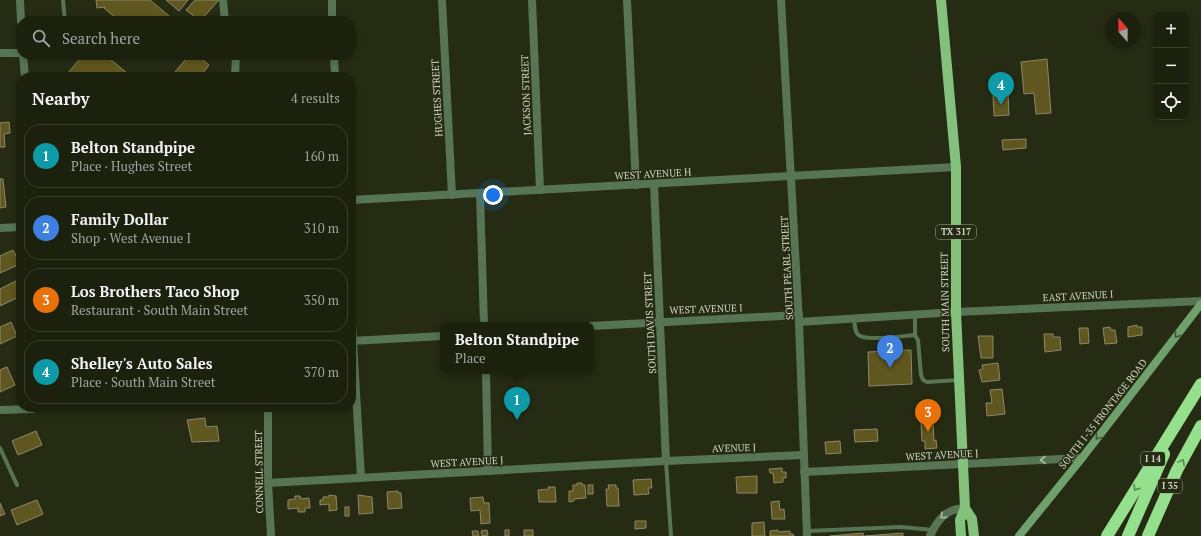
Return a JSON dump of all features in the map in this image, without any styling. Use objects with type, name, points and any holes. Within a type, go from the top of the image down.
[{"type":"highway","name":"I 14","points":[[1107,536],[1201,384]]},
{"type":"highway","name":"I 35","points":[[1128,536],[1162,459],[1201,384]]},
{"type":"highway","name":"I 35","points":[[1148,536],[1177,470],[1201,426]]},
{"type":"main road","name":"SOUTH MAIN STREET","points":[[941,0],[956,167],[956,312],[965,508],[960,520],[961,536]]},
{"type":"main road","name":"SOUTH I-35 FRONTAGE ROAD","points":[[1019,536],[1082,458],[1201,302]]},
{"type":"main road","name":"SOUTH MAIN STREET","points":[[965,508],[972,519],[974,536]]},
{"type":"street","points":[[20,0],[21,16]]},
{"type":"street","points":[[223,0],[225,16]]},
{"type":"street","points":[[332,0],[332,16]]},
{"type":"street","name":"HUGHES STREET","points":[[442,0],[452,195]]},
{"type":"street","name":"JACKSON STREET","points":[[532,0],[540,190]]},
{"type":"street","points":[[627,0],[636,185]]},
{"type":"street","name":"SOUTH PEARL STREET","points":[[781,0],[799,319],[807,533]]},
{"type":"street","points":[[0,53],[16,53]]},
{"type":"street","points":[[23,60],[25,72]]},
{"type":"street","points":[[236,60],[236,72]]},
{"type":"street","points":[[334,60],[335,72]]},
{"type":"street","name":"WEST AVENUE H","points":[[356,200],[956,167]]},
{"type":"street","name":"SOUTH DAVIS STREET","points":[[654,184],[666,461]]},
{"type":"street","points":[[480,193],[484,322]]},
{"type":"street","points":[[0,228],[16,227]]},
{"type":"street","name":"EAST AVENUE I","points":[[956,312],[1201,302]]},
{"type":"street","name":"WEST AVENUE I","points":[[594,326],[660,321],[854,319],[956,312]]},
{"type":"street","points":[[356,341],[440,336]]},
{"type":"street","points":[[486,374],[488,471]]},
{"type":"street","points":[[0,410],[16,410]]},
{"type":"street","points":[[356,410],[360,478]]},
{"type":"street","name":"CONNELL STREET","points":[[268,412],[268,483],[271,536]]},
{"type":"street","name":"AVENUE J","points":[[666,461],[803,456]]},
{"type":"street","name":"WEST AVENUE J","points":[[804,472],[1082,458]]},
{"type":"street","name":"WEST AVENUE J","points":[[268,483],[666,461]]},
{"type":"street","points":[[932,533],[942,515],[954,509],[965,508]]},
{"type":"lane","points":[[63,0],[65,16]]},
{"type":"lane","points":[[915,315],[914,335],[918,340],[921,375],[923,380],[926,382],[958,380]]},
{"type":"lane","points":[[854,319],[856,332],[860,336],[868,338],[914,335]]},
{"type":"lane","points":[[0,448],[17,485]]},
{"type":"lane","points":[[666,461],[671,536]]},
{"type":"lane","points":[[807,533],[901,526],[932,533]]},
{"type":"building","points":[[96,0],[150,0],[169,16],[113,16],[104,8],[105,7],[97,8]]},
{"type":"building","points":[[166,0],[188,0],[179,11]]},
{"type":"building","points":[[195,0],[219,0],[205,16],[194,16],[186,10]]},
{"type":"building","points":[[1047,59],[1051,113],[1036,114],[1034,93],[1024,94],[1021,62]]},
{"type":"building","points":[[79,60],[111,60],[126,72],[69,72]]},
{"type":"building","points":[[185,60],[203,60],[209,65],[204,72],[175,72]]},
{"type":"building","points":[[1008,94],[1009,115],[994,116],[993,96]]},
{"type":"building","points":[[9,122],[10,133],[4,134],[5,147],[0,147],[0,123]]},
{"type":"building","points":[[1026,139],[1026,148],[1003,150],[1002,140]]},
{"type":"building","points":[[0,179],[3,179],[6,207],[0,208]]},
{"type":"building","points":[[13,250],[16,256],[16,266],[0,273],[0,256]]},
{"type":"building","points":[[16,281],[16,298],[0,306],[0,289]]},
{"type":"building","points":[[11,322],[16,336],[0,344],[0,327]]},
{"type":"building","points":[[1137,325],[1137,327],[1142,327],[1142,335],[1128,337],[1128,327]]},
{"type":"building","points":[[1110,327],[1111,330],[1115,330],[1117,343],[1105,344],[1103,328]]},
{"type":"building","points":[[1079,328],[1088,328],[1089,343],[1080,344]]},
{"type":"building","points":[[1044,334],[1053,334],[1053,337],[1060,337],[1061,350],[1045,352]]},
{"type":"building","points":[[978,336],[993,336],[993,358],[981,358]]},
{"type":"building","points":[[911,350],[912,384],[869,386],[868,352]]},
{"type":"building","points":[[998,363],[1000,380],[982,382],[979,370],[983,369],[982,365]]},
{"type":"building","points":[[7,367],[15,385],[0,392],[0,370]]},
{"type":"building","points":[[1002,389],[1005,414],[987,416],[986,403],[992,403],[990,390]]},
{"type":"building","points":[[205,418],[206,427],[217,426],[219,441],[192,442],[187,420]]},
{"type":"building","points":[[924,419],[933,419],[934,441],[936,440],[937,448],[925,449],[925,441],[922,441],[921,423],[924,423]]},
{"type":"building","points":[[877,429],[878,441],[855,442],[854,430]]},
{"type":"building","points":[[36,431],[42,445],[18,455],[12,441]]},
{"type":"building","points":[[840,441],[841,453],[826,454],[825,442]]},
{"type":"building","points":[[782,468],[782,472],[786,472],[786,478],[783,478],[783,482],[774,483],[773,473],[770,473],[769,469]]},
{"type":"building","points":[[757,476],[757,493],[737,493],[736,477]]},
{"type":"building","points":[[651,479],[652,488],[648,488],[649,494],[634,495],[633,480]]},
{"type":"building","points":[[577,483],[582,483],[582,485],[585,485],[586,498],[574,499],[574,501],[569,502],[569,491],[573,491],[573,485],[577,485]]},
{"type":"building","points":[[588,485],[593,485],[593,494],[588,494]]},
{"type":"building","points":[[608,485],[616,485],[616,488],[618,488],[619,506],[607,506],[606,489],[609,489]]},
{"type":"building","points":[[548,487],[555,487],[556,502],[539,502],[538,490],[549,489]]},
{"type":"building","points":[[398,491],[398,493],[401,493],[402,508],[388,509],[387,492]]},
{"type":"building","points":[[329,495],[336,496],[337,510],[329,511],[329,504],[320,505],[320,500],[323,500],[323,497],[329,497]]},
{"type":"building","points":[[358,495],[372,497],[373,513],[359,514]]},
{"type":"building","points":[[295,496],[300,496],[301,499],[309,498],[310,508],[305,508],[305,512],[298,512],[298,508],[288,509],[288,500],[295,499]]},
{"type":"building","points":[[483,497],[484,503],[489,503],[490,523],[481,524],[480,510],[471,511],[470,498]]},
{"type":"building","points":[[37,500],[43,514],[17,525],[11,510]]},
{"type":"building","points":[[779,501],[780,510],[784,509],[785,519],[772,519],[771,502]]},
{"type":"building","points":[[0,503],[5,514],[0,516]]},
{"type":"building","points":[[345,507],[349,507],[349,516],[345,516]]},
{"type":"building","points":[[635,521],[646,521],[646,528],[635,529]]},
{"type":"building","points":[[764,522],[765,536],[752,536],[752,523]]},
{"type":"building","points":[[487,530],[488,535],[482,536],[481,531]]},
{"type":"building","points":[[505,530],[509,530],[509,536],[505,536]]},
{"type":"building","points":[[524,530],[533,530],[533,536],[524,536]]},
{"type":"building","points":[[778,530],[778,532],[790,531],[790,534],[793,534],[794,536],[770,536],[770,531]]},
{"type":"building","points":[[472,531],[478,531],[479,536],[473,536]]},
{"type":"building","points":[[863,533],[864,536],[830,536]]},
{"type":"building","points":[[903,533],[903,536],[865,536]]},
{"type":"place","name":"Shelley's Auto Sales","points":[[1001,105]]},
{"type":"place","name":"Family Dollar","points":[[890,368]]},
{"type":"place","name":"Belton Standpipe","points":[[517,420]]},
{"type":"place","name":"Los Brothers Taco Shop","points":[[928,432]]}]
